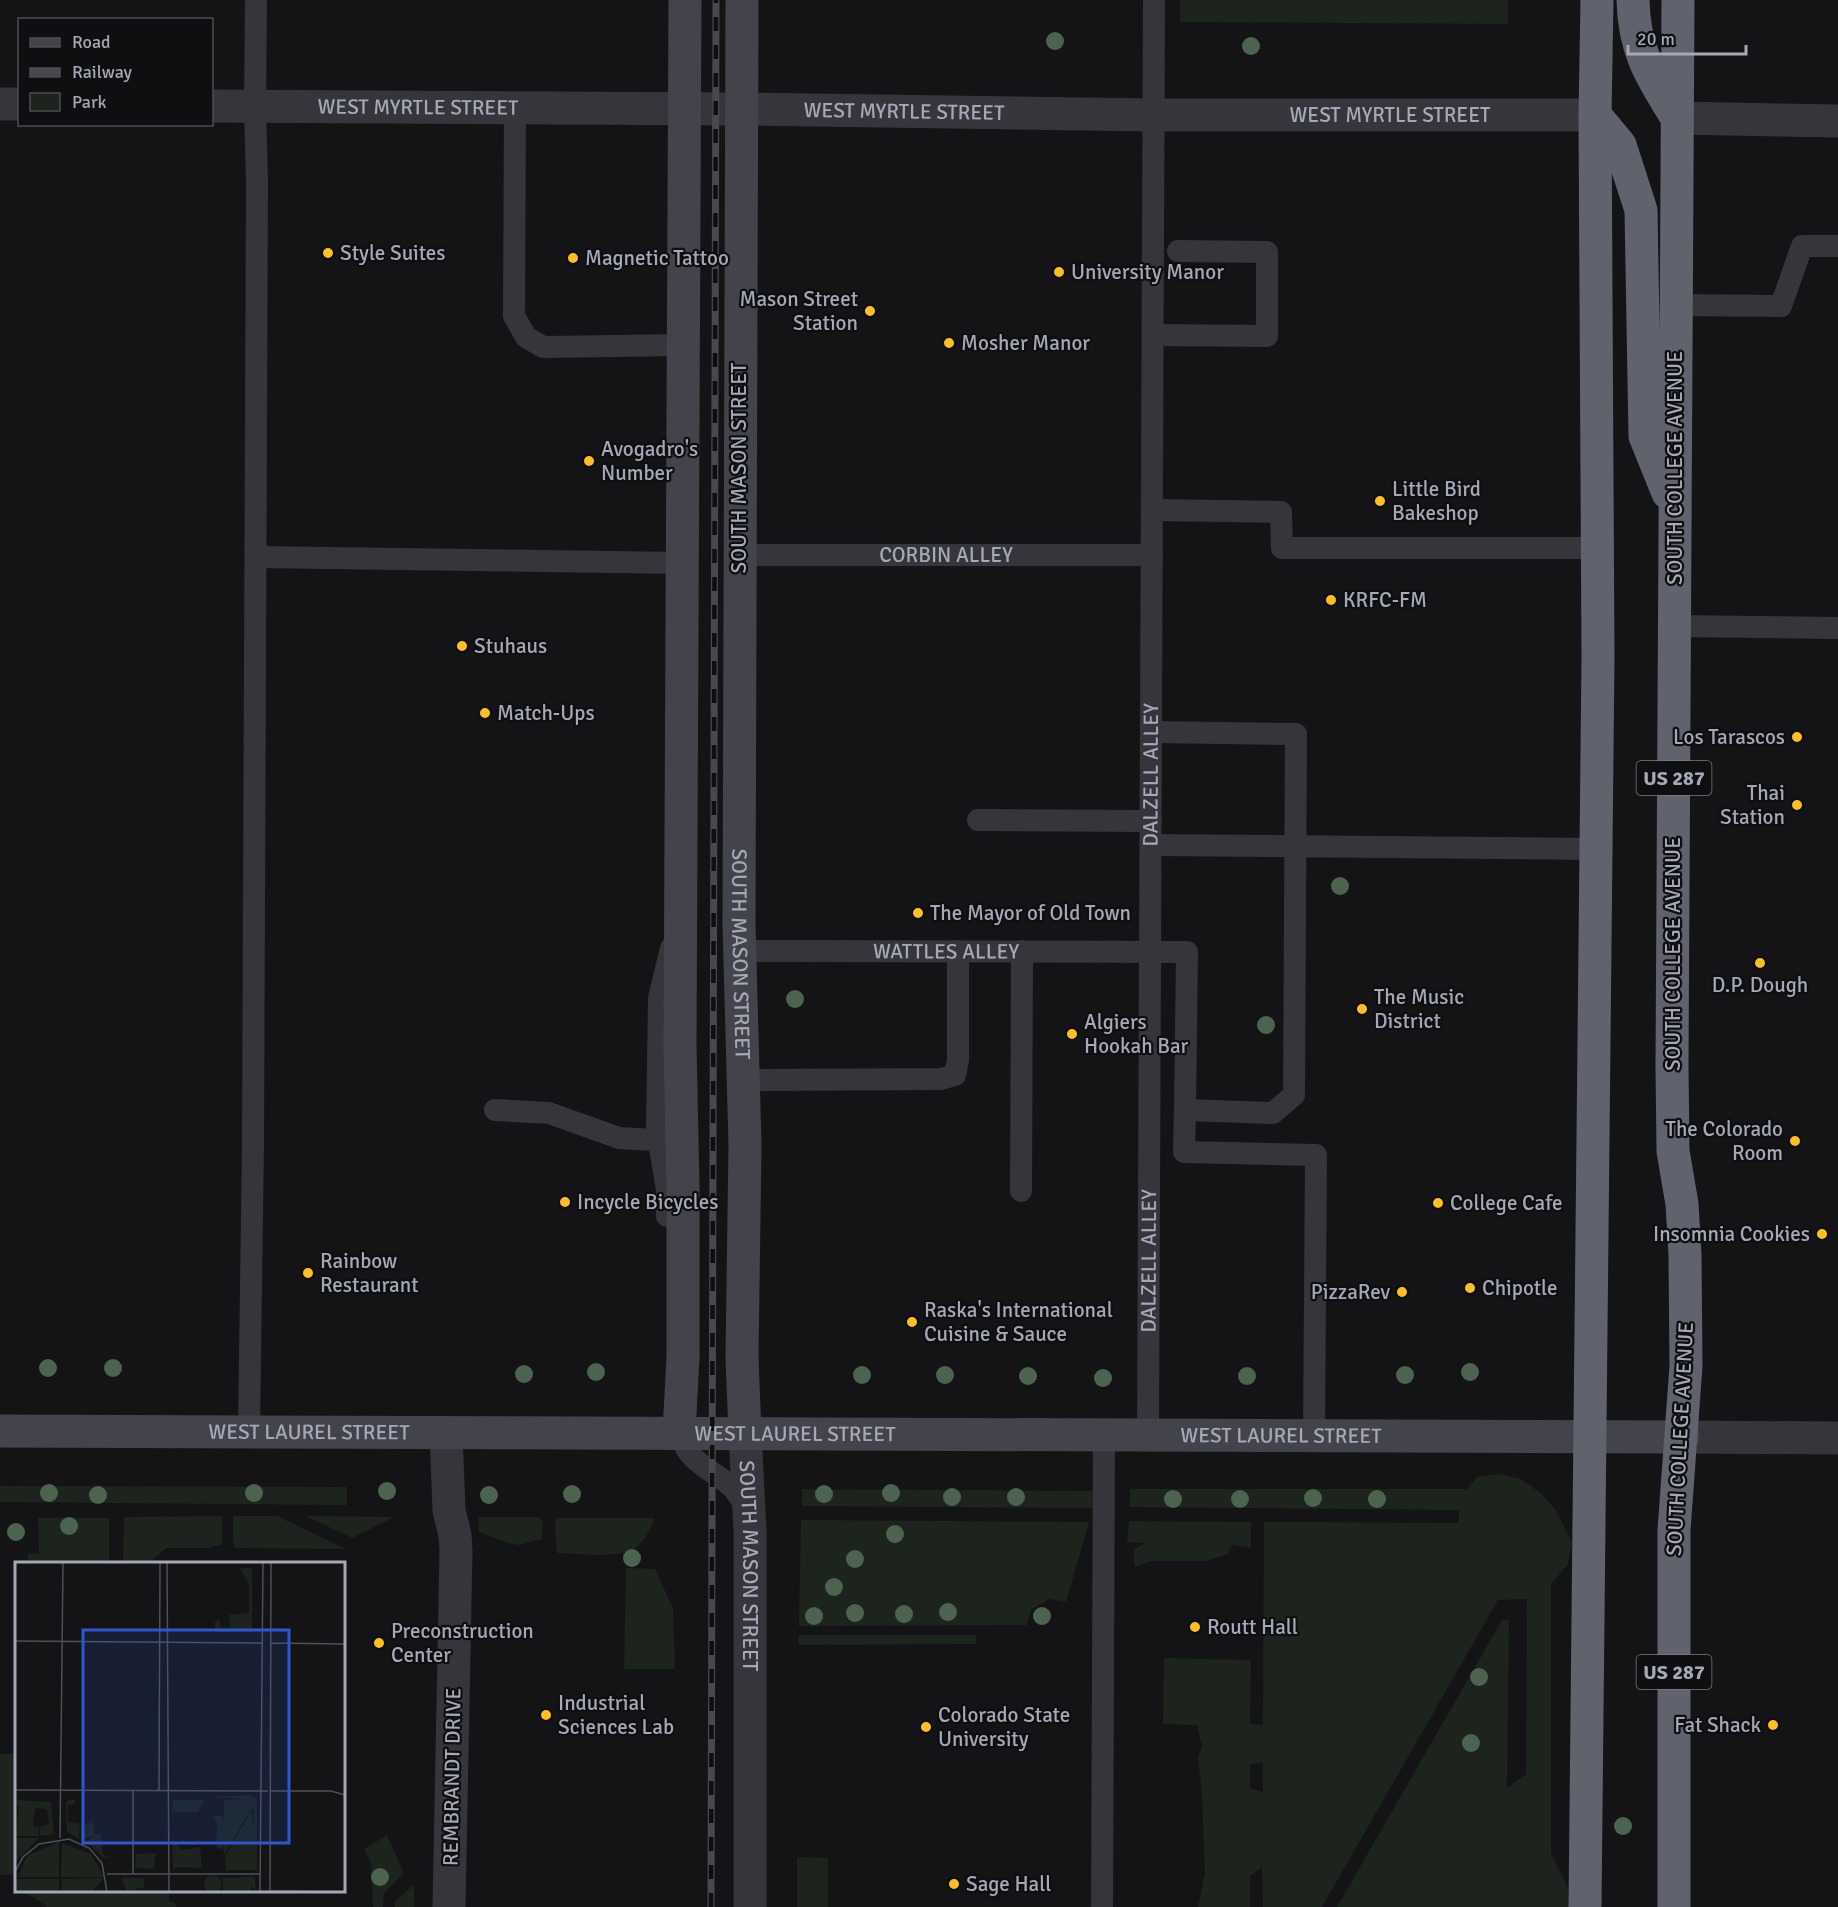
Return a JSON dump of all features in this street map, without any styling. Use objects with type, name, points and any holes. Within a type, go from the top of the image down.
[{"type":"highway","points":[[1585,1907],[1596,849],[1595,115],[1597,0]]},
{"type":"highway","points":[[1633,0],[1633,24],[1646,67],[1677,118]]},
{"type":"highway","name":"SOUTH COLLEGE AVENUE","points":[[1674,1907],[1674,1530],[1683,1437],[1686,1366],[1685,1255],[1682,1204],[1673,1151],[1672,1066],[1678,0]]},
{"type":"highway","points":[[1595,115],[1620,145],[1641,210],[1645,436],[1674,508]]},
{"type":"street","points":[[679,1433],[683,1357],[670,1141],[680,1045],[682,906],[685,0]]},
{"type":"street","name":"SOUTH MASON STREET","points":[[742,0],[739,555],[740,951],[745,1145],[742,1357],[749,1512],[750,1907]]},
{"type":"street","points":[[0,104],[18,104]]},
{"type":"street","name":"WEST MYRTLE STREET","points":[[213,106],[741,109],[1154,115],[1595,115]]},
{"type":"street","points":[[1677,118],[1838,120]]},
{"type":"street","name":"WEST LAUREL STREET","points":[[0,1431],[1683,1437]]},
{"type":"street","name":"REMBRANDT DRIVE","points":[[446,1432],[449,1510],[456,1550],[449,1907]]},
{"type":"street","points":[[1683,1437],[1838,1438]]},
{"type":"lane","points":[[249,1431],[256,557],[256,0]]},
{"type":"lane","name":"DALZELL ALLEY","points":[[1148,1435],[1154,0]]},
{"type":"lane","points":[[514,107],[514,316],[525,337],[543,347],[683,345]]},
{"type":"lane","points":[[1676,305],[1781,306],[1802,246],[1838,246]]},
{"type":"lane","points":[[1153,335],[1267,336],[1267,252],[1178,251]]},
{"type":"lane","points":[[1152,510],[1281,512],[1282,548],[1597,548]]},
{"type":"lane","name":"CORBIN ALLEY","points":[[739,555],[1152,555]]},
{"type":"lane","points":[[256,557],[682,563]]},
{"type":"lane","points":[[1675,626],[1838,628]]},
{"type":"lane","points":[[1151,732],[1296,734],[1293,1095],[1273,1113],[1185,1110],[1184,1152],[1316,1155],[1314,1436]]},
{"type":"lane","points":[[978,820],[1151,821]]},
{"type":"lane","points":[[1151,845],[1596,849]]},
{"type":"lane","name":"WATTLES ALLEY","points":[[740,951],[1187,952],[1185,1110]]},
{"type":"lane","points":[[742,1080],[941,1079],[955,1076],[958,1060],[958,951]]},
{"type":"lane","points":[[1021,1191],[1022,951]]},
{"type":"lane","points":[[495,1110],[549,1113],[619,1138],[670,1141]]},
{"type":"lane","points":[[679,1433],[690,1456],[734,1488],[749,1512]]},
{"type":"lane","points":[[1102,1907],[1104,1435]]},
{"type":"green space","points":[[1180,0],[1508,0],[1508,24],[1180,22]]},
{"type":"green space","points":[[1499,1474],[1521,1479],[1542,1494],[1555,1509],[1572,1542],[1568,1564],[1551,1584],[1551,1854],[1567,1886],[1571,1907],[1337,1907],[1502,1620],[1509,1620],[1507,1788],[1526,1774],[1527,1599],[1498,1600],[1322,1907],[1263,1907],[1262,1867],[1250,1876],[1250,1907],[1198,1907],[1205,1873],[1198,1757],[1202,1747],[1197,1725],[1163,1724],[1164,1658],[1251,1660],[1250,1724],[1263,1725],[1264,1522],[1459,1523],[1459,1510],[1130,1507],[1130,1489],[1467,1489],[1477,1477]],"holes":[[[1263,1762],[1263,1792],[1250,1788],[1250,1765]]]},
{"type":"green space","points":[[0,1486],[347,1487],[347,1505],[0,1502]]},
{"type":"green space","points":[[802,1489],[1092,1491],[1093,1508],[802,1506]]},
{"type":"green space","points":[[222,1516],[222,1544],[209,1548],[166,1548],[151,1562],[123,1562],[124,1517]]},
{"type":"green space","points":[[233,1516],[277,1516],[346,1549],[235,1548]]},
{"type":"green space","points":[[306,1516],[394,1517],[352,1538]]},
{"type":"green space","points":[[479,1517],[539,1517],[543,1522],[542,1539],[519,1545],[507,1543],[479,1532]]},
{"type":"green space","points":[[38,1518],[109,1518],[109,1562],[27,1562],[28,1554],[39,1553]]},
{"type":"green space","points":[[558,1518],[655,1518],[646,1537],[638,1546],[622,1553],[599,1555],[557,1553],[555,1522]]},
{"type":"green space","points":[[801,1520],[1089,1522],[1066,1602],[1049,1599],[1031,1610],[1027,1625],[799,1626]]},
{"type":"green space","points":[[1129,1521],[1251,1522],[1251,1548],[1232,1545],[1228,1554],[1206,1561],[1150,1561],[1135,1567],[1133,1550],[1145,1543],[1127,1542]]},
{"type":"green space","points":[[626,1568],[655,1569],[673,1608],[675,1669],[624,1669]]},
{"type":"green space","points":[[799,1635],[976,1635],[976,1644],[799,1645]]},
{"type":"green space","points":[[0,1754],[15,1754],[15,1874],[0,1875]]},
{"type":"green space","points":[[387,1835],[404,1873],[384,1893],[383,1907],[373,1907],[371,1862],[364,1849]]},
{"type":"green space","points":[[797,1857],[828,1858],[828,1907],[797,1907]]},
{"type":"green space","points":[[414,1885],[414,1907],[395,1907],[395,1901]]},
{"type":"green space","points":[[27,1892],[169,1892],[169,1901],[176,1904],[176,1907],[48,1907]]},
{"type":"railway","points":[[711,1907],[716,0]]},
{"type":"place","name":"Style Suites","points":[[328,253]]},
{"type":"place","name":"Magnetic Tattoo","points":[[573,258]]},
{"type":"place","name":"University Manor","points":[[1059,272]]},
{"type":"place","name":"Mason Street Station","points":[[870,311]]},
{"type":"place","name":"Mosher Manor","points":[[949,343]]},
{"type":"place","name":"Avogadro's Number","points":[[589,461]]},
{"type":"place","name":"Little Bird Bakeshop","points":[[1380,501]]},
{"type":"place","name":"KRFC-FM","points":[[1331,600]]},
{"type":"place","name":"Stuhaus","points":[[462,646]]},
{"type":"place","name":"Match-Ups","points":[[485,713]]},
{"type":"place","name":"Los Tarascos","points":[[1797,737]]},
{"type":"place","name":"Thai Station","points":[[1797,805]]},
{"type":"place","name":"The Mayor of Old Town","points":[[918,913]]},
{"type":"place","name":"D.P. Dough","points":[[1760,963]]},
{"type":"place","name":"The Music District","points":[[1362,1009]]},
{"type":"place","name":"Algiers Hookah Bar","points":[[1072,1034]]},
{"type":"place","name":"The Colorado Room","points":[[1795,1141]]},
{"type":"place","name":"Incycle Bicycles","points":[[565,1202]]},
{"type":"place","name":"College Cafe","points":[[1438,1203]]},
{"type":"place","name":"Insomnia Cookies","points":[[1822,1234]]},
{"type":"place","name":"Rainbow Restaurant","points":[[308,1273]]},
{"type":"place","name":"Chipotle","points":[[1470,1288]]},
{"type":"place","name":"PizzaRev","points":[[1402,1292]]},
{"type":"place","name":"Raska's International Cuisine & Sauce","points":[[912,1322]]},
{"type":"place","name":"Routt Hall","points":[[1195,1627]]},
{"type":"place","name":"Preconstruction Center","points":[[379,1643]]},
{"type":"place","name":"Industrial Sciences Lab","points":[[546,1715]]},
{"type":"place","name":"Fat Shack","points":[[1773,1725]]},
{"type":"place","name":"Colorado State University","points":[[926,1727]]},
{"type":"place","name":"Sage Hall","points":[[954,1884]]}]
